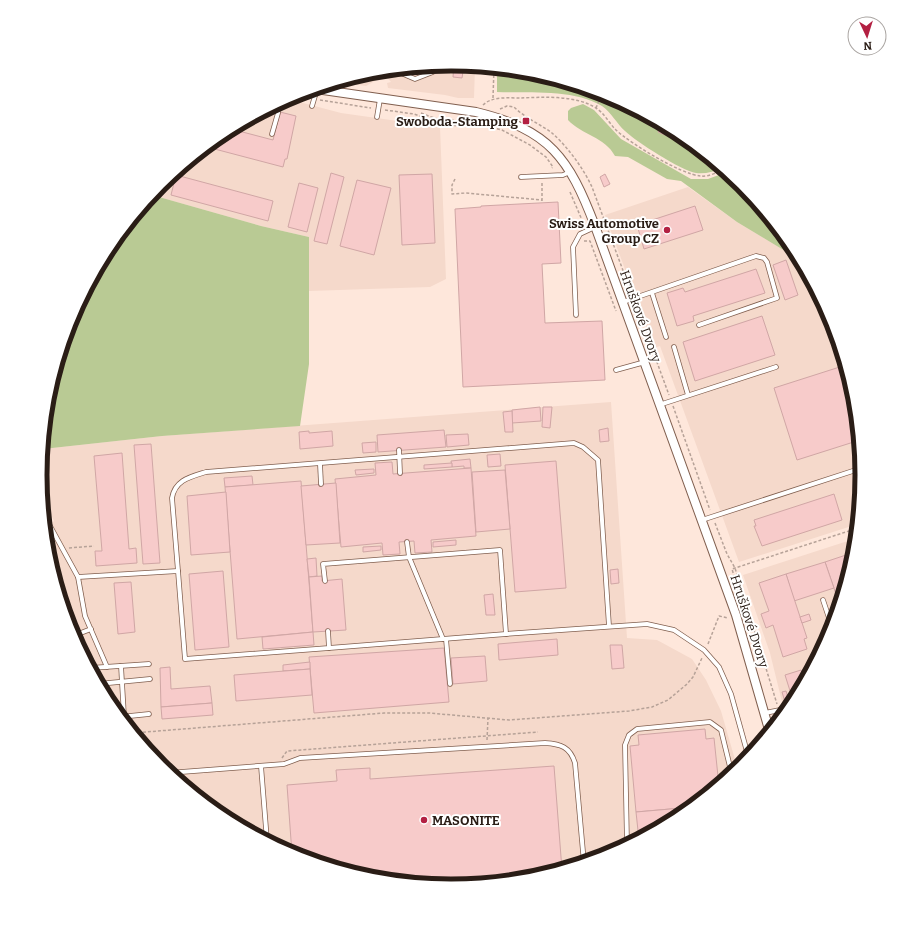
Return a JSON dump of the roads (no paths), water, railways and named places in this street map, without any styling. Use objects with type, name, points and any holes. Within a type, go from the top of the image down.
[{"type":"street","name":"Hruškové Dvory","points":[[327,90],[476,112],[508,120],[529,131],[543,141],[557,153],[571,171],[580,186],[595,226],[736,615],[768,727]]},
{"type":"lane","points":[[403,74],[415,79],[433,72]]},
{"type":"lane","points":[[312,106],[315,94]]},
{"type":"lane","points":[[377,117],[380,98]]},
{"type":"lane","points":[[272,134],[278,111]]},
{"type":"lane","points":[[521,178],[563,175],[571,171]]},
{"type":"lane","points":[[576,315],[572,253],[573,247],[580,234],[595,226]]},
{"type":"lane","points":[[623,303],[756,256],[764,258],[767,262],[777,298],[699,325]]},
{"type":"lane","points":[[652,293],[666,337]]},
{"type":"lane","points":[[674,347],[688,395]]},
{"type":"lane","points":[[616,370],[645,362]]},
{"type":"lane","points":[[659,405],[776,367]]},
{"type":"lane","points":[[609,626],[598,460],[583,447],[574,444],[206,472],[188,477],[178,484],[174,490],[172,498],[185,659],[647,624],[674,630],[704,650],[719,668],[726,681],[747,752]]},
{"type":"lane","points":[[399,450],[400,473]]},
{"type":"lane","points":[[320,464],[321,484]]},
{"type":"lane","points":[[702,520],[856,470]]},
{"type":"lane","points":[[50,526],[78,577],[85,616],[107,667]]},
{"type":"lane","points":[[407,542],[409,557],[445,639],[450,684]]},
{"type":"lane","points":[[325,581],[323,564],[500,550],[506,634]]},
{"type":"lane","points":[[78,577],[178,571]]},
{"type":"lane","points":[[823,600],[829,619]]},
{"type":"lane","points":[[80,633],[91,629]]},
{"type":"lane","points":[[328,631],[329,648]]},
{"type":"lane","points":[[96,668],[149,664]]},
{"type":"lane","points":[[120,666],[122,682],[122,710]]},
{"type":"lane","points":[[104,683],[150,679]]},
{"type":"lane","points":[[765,713],[780,711]]},
{"type":"lane","points":[[127,716],[149,714]]},
{"type":"lane","points":[[627,839],[625,745],[629,735],[637,729],[710,722],[721,730],[730,769]]},
{"type":"lane","points":[[177,772],[284,764],[300,758],[545,743],[559,744],[568,749],[575,762],[584,858]]},
{"type":"lane","points":[[261,766],[266,835]]},
{"type":"place","name":"Swoboda-Stamping","points":[[526,121]]},
{"type":"place","name":"Swiss Automotive Group CZ","points":[[667,230]]},
{"type":"place","name":"MASONITE","points":[[424,820]]}]
